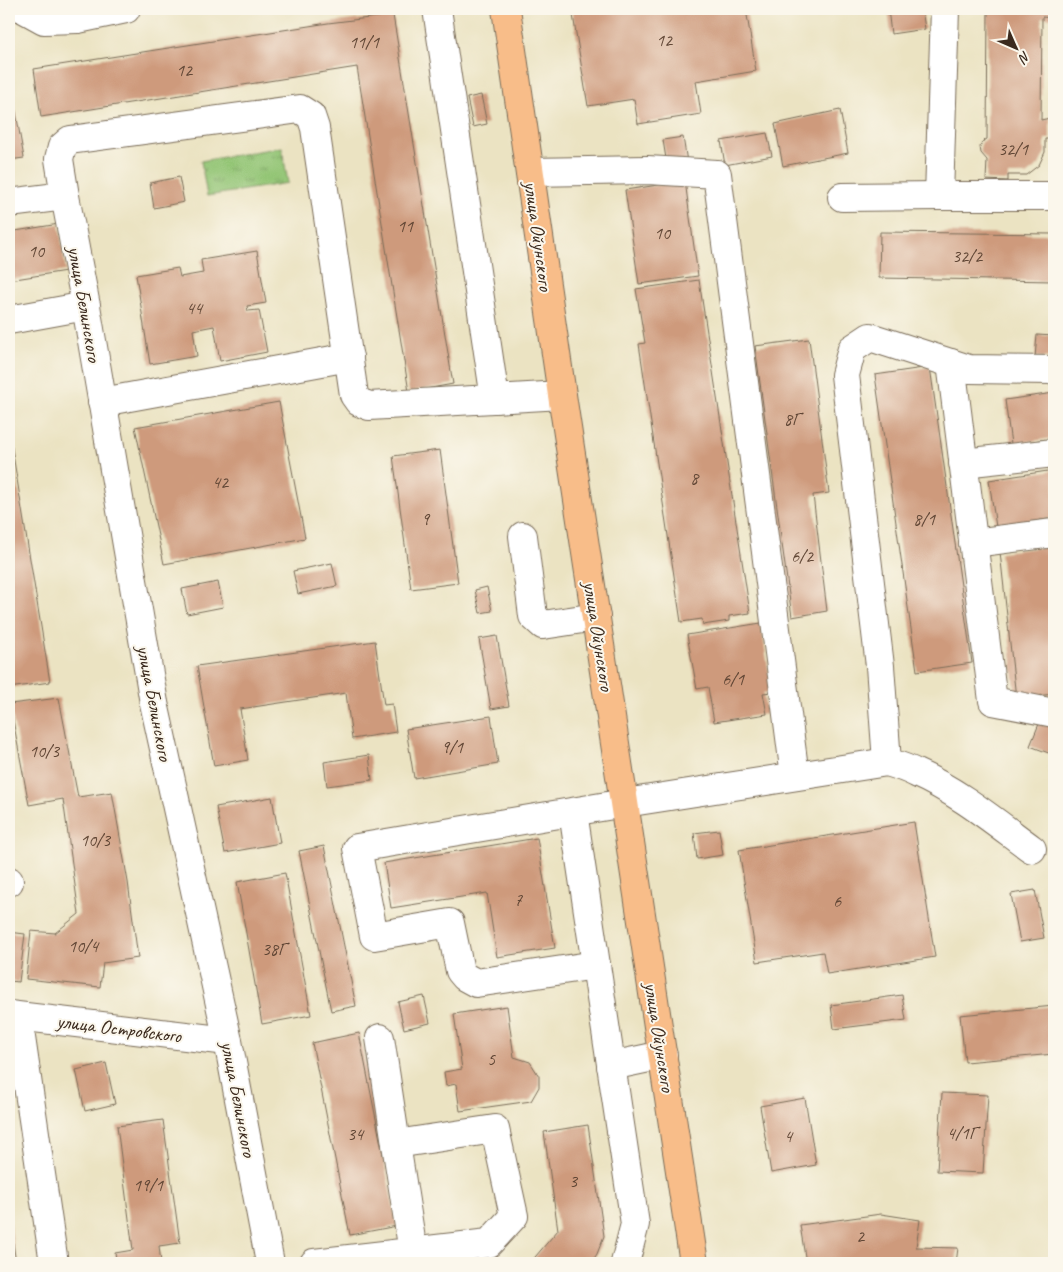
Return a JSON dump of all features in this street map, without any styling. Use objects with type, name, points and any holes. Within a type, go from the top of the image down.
[{"type":"main road","name":"улица Ойунского","points":[[506,9],[562,395],[694,1263]]},
{"type":"street","points":[[24,9],[44,20],[78,19],[126,9]]},
{"type":"street","points":[[437,9],[495,399]]},
{"type":"street","points":[[939,196],[945,9]]},
{"type":"street","name":"улица Белинского","points":[[270,1263],[228,1041],[154,703],[86,306],[65,196],[60,159],[62,147],[70,140],[300,109],[311,116],[315,128],[354,395],[359,402],[368,406],[562,395]]},
{"type":"street","points":[[530,172],[647,170],[717,174],[795,776]]},
{"type":"street","points":[[9,203],[65,196]]},
{"type":"street","points":[[842,197],[1054,196]]},
{"type":"street","points":[[9,320],[86,306]]},
{"type":"street","points":[[887,762],[880,666],[845,375],[852,349],[870,337],[969,369],[1054,370]]},
{"type":"street","points":[[102,402],[349,356]]},
{"type":"street","points":[[951,363],[993,701],[1054,713]]},
{"type":"street","points":[[963,463],[1054,454]]},
{"type":"street","points":[[973,543],[1054,533]]},
{"type":"street","points":[[523,536],[533,616],[543,625],[596,617]]},
{"type":"street","points":[[596,965],[476,983],[465,978],[460,971],[450,922],[374,936],[357,848],[624,803],[887,762],[916,772],[940,785],[971,804],[1032,849]]},
{"type":"street","points":[[573,812],[635,1224],[625,1263]]},
{"type":"street","points":[[14,1016],[54,1263]]},
{"type":"street","name":"улица Островского","points":[[14,1016],[228,1041]]},
{"type":"street","points":[[380,1038],[413,1252]]},
{"type":"street","points":[[611,1066],[662,1055]]},
{"type":"street","points":[[314,1263],[489,1243],[514,1216],[495,1129],[396,1144]]},
{"type":"green space","points":[[282,147],[288,183],[207,196],[201,161]]},
{"type":"building","points":[[572,9],[746,9],[756,71],[696,81],[701,114],[638,124],[634,99],[588,106]]},
{"type":"building","points":[[888,9],[922,9],[925,29],[891,34]]},
{"type":"building","points":[[988,9],[1054,9],[1054,18],[1042,17],[1041,120],[1050,118],[1050,139],[1045,139],[1045,152],[1039,165],[1026,175],[1008,175],[1008,181],[986,180],[987,160],[981,153],[980,147],[982,142],[987,139]]},
{"type":"building","points":[[393,15],[453,384],[409,392],[357,67],[41,117],[34,69],[328,23]]},
{"type":"building","points":[[9,90],[12,90],[24,158],[9,160]]},
{"type":"building","points":[[481,95],[487,124],[473,127],[467,98]]},
{"type":"building","points":[[840,110],[848,153],[783,166],[775,124]]},
{"type":"building","points":[[767,133],[772,156],[725,165],[721,141]]},
{"type":"building","points":[[683,137],[687,162],[667,165],[663,140]]},
{"type":"building","points":[[179,177],[184,202],[154,208],[150,183]]},
{"type":"building","points":[[685,181],[698,276],[639,284],[625,190]]},
{"type":"building","points":[[59,224],[66,271],[9,280],[9,232]]},
{"type":"building","points":[[880,232],[1054,234],[1054,281],[879,278]]},
{"type":"building","points":[[257,251],[266,303],[247,306],[248,311],[259,310],[267,352],[220,361],[214,326],[193,330],[197,356],[150,364],[136,275],[178,268],[180,277],[203,273],[201,260]]},
{"type":"building","points":[[699,280],[750,613],[729,616],[729,621],[703,625],[702,619],[681,622],[639,344],[645,343],[636,289]]},
{"type":"building","points":[[1037,335],[1054,336],[1054,358],[1035,357]]},
{"type":"building","points":[[809,339],[829,493],[813,495],[827,611],[792,617],[755,346]]},
{"type":"building","points":[[930,367],[972,663],[917,671],[875,375]]},
{"type":"building","points":[[1054,393],[1054,438],[1011,444],[1005,400]]},
{"type":"building","points":[[279,402],[305,538],[164,564],[135,427]]},
{"type":"building","points":[[9,437],[50,682],[9,688]]},
{"type":"building","points":[[440,450],[458,583],[411,589],[393,456]]},
{"type":"building","points":[[1054,470],[1054,518],[996,527],[989,480]]},
{"type":"building","points":[[1054,546],[1054,694],[1016,698],[1000,552]]},
{"type":"building","points":[[332,563],[337,586],[298,594],[293,571]]},
{"type":"building","points":[[218,582],[223,607],[187,614],[182,589]]},
{"type":"building","points":[[487,587],[492,611],[480,613],[475,590]]},
{"type":"building","points":[[761,623],[772,692],[763,693],[767,714],[714,722],[708,687],[697,689],[687,635]]},
{"type":"building","points":[[497,636],[509,706],[491,709],[479,639]]},
{"type":"building","points":[[375,641],[384,705],[392,704],[396,732],[352,739],[346,693],[240,709],[248,760],[214,766],[197,666]]},
{"type":"building","points":[[59,698],[78,797],[112,792],[128,882],[138,958],[103,963],[100,987],[26,979],[31,931],[55,933],[79,914],[63,799],[29,805],[10,704]]},
{"type":"building","points":[[491,716],[498,764],[414,778],[406,729]]},
{"type":"building","points":[[1041,719],[1054,725],[1054,755],[1030,746]]},
{"type":"building","points":[[369,755],[372,780],[327,786],[324,762]]},
{"type":"building","points":[[272,797],[280,843],[225,853],[216,807]]},
{"type":"building","points":[[914,822],[935,957],[827,974],[823,952],[757,962],[739,850]]},
{"type":"building","points":[[719,830],[723,855],[697,859],[694,833]]},
{"type":"building","points":[[537,838],[555,948],[497,957],[487,893],[391,908],[384,863]]},
{"type":"building","points":[[324,846],[356,1006],[331,1011],[299,851]]},
{"type":"building","points":[[285,873],[311,1015],[262,1024],[237,882]]},
{"type":"building","points":[[1035,890],[1044,938],[1020,942],[1011,894]]},
{"type":"building","points":[[9,932],[25,934],[19,982],[9,981]]},
{"type":"building","points":[[902,995],[906,1020],[834,1029],[831,1005]]},
{"type":"building","points":[[424,996],[430,1023],[404,1029],[398,1002]]},
{"type":"building","points":[[507,1006],[514,1057],[530,1062],[539,1076],[539,1087],[531,1101],[460,1111],[456,1084],[446,1086],[444,1072],[462,1069],[454,1014]]},
{"type":"building","points":[[1054,1006],[1054,1054],[965,1062],[960,1015]]},
{"type":"building","points":[[359,1033],[397,1226],[350,1235],[312,1043]]},
{"type":"building","points":[[106,1063],[115,1104],[85,1111],[76,1070]]},
{"type":"building","points":[[942,1093],[988,1095],[983,1173],[937,1171]]},
{"type":"building","points":[[805,1098],[816,1165],[771,1173],[760,1106]]},
{"type":"building","points":[[163,1120],[180,1243],[159,1246],[161,1263],[117,1263],[115,1253],[133,1250],[117,1126]]},
{"type":"building","points":[[588,1125],[604,1236],[597,1254],[591,1263],[530,1263],[558,1230],[544,1132]]},
{"type":"building","points":[[881,1214],[920,1220],[916,1247],[958,1248],[956,1263],[806,1263],[800,1225]]},
{"type":"building","points":[[10,1223],[16,1263],[9,1263]]}]
